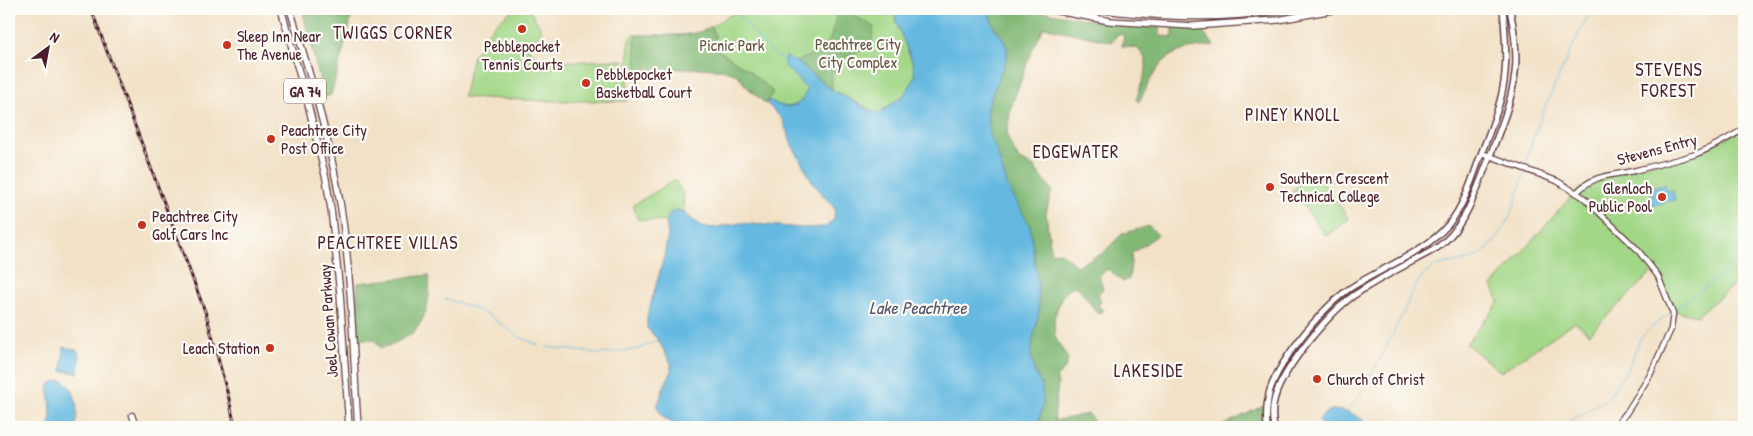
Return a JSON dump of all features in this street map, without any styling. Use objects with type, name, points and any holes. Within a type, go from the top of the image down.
[{"type":"main road","name":"Joel Cowan Parkway","points":[[281,9],[308,104],[331,210],[340,293],[349,427]]},
{"type":"main road","name":"Joel Cowan Parkway","points":[[290,9],[318,101],[341,208],[358,427]]},
{"type":"main road","points":[[1047,9],[1110,21],[1192,26],[1278,20],[1338,9]]},
{"type":"main road","points":[[1095,9],[1189,17],[1264,13],[1288,9]]},
{"type":"main road","points":[[1267,426],[1270,390],[1284,362],[1314,322],[1352,287],[1438,235],[1449,224],[1462,202],[1482,153],[1502,94],[1506,44],[1503,9]]},
{"type":"main road","points":[[1273,425],[1274,398],[1280,384],[1291,366],[1330,315],[1357,292],[1438,247],[1453,232],[1472,201],[1506,112],[1513,86],[1516,56],[1510,9]]},
{"type":"street","name":"Stevens Entry","points":[[1577,192],[1585,183],[1606,175],[1694,155],[1744,129]]},
{"type":"street","points":[[1482,153],[1557,181],[1584,196],[1615,226],[1648,262],[1658,276],[1672,310],[1673,321],[1671,329],[1650,375],[1624,418],[1615,427]]},
{"type":"street","points":[[132,415],[136,427]]},
{"type":"green space","points":[[302,9],[352,9],[349,29],[331,95],[324,97]]},
{"type":"green space","points":[[514,9],[529,9],[542,30],[528,50],[543,62],[624,60],[624,64],[628,69],[629,39],[634,35],[681,35],[702,32],[740,9],[894,9],[896,22],[913,63],[915,75],[904,95],[879,113],[875,113],[826,86],[807,89],[797,105],[781,106],[769,100],[766,104],[746,86],[738,75],[720,69],[701,68],[629,70],[627,101],[543,101],[463,97],[473,56],[493,26]]},
{"type":"green space","points":[[838,9],[850,9],[855,16],[874,27],[871,43],[845,57],[840,67],[832,73],[832,90],[797,62],[818,51],[830,40]]},
{"type":"green space","points":[[984,9],[1027,9],[1108,23],[1160,28],[1160,36],[1173,37],[1173,28],[1201,30],[1214,45],[1185,50],[1169,57],[1155,72],[1139,102],[1136,100],[1146,70],[1146,59],[1137,48],[1122,46],[1124,35],[1117,34],[1112,42],[1044,27],[1031,53],[1011,107],[1007,133],[1008,139],[1019,160],[1033,166],[1052,190],[1046,213],[1051,253],[1061,252],[1076,266],[1102,254],[1122,234],[1149,226],[1158,235],[1132,253],[1129,279],[1123,282],[1108,269],[1099,276],[1103,289],[1098,294],[1101,301],[1098,306],[1104,310],[1098,314],[1079,288],[1073,286],[1062,296],[1054,318],[1055,337],[1068,359],[1065,369],[1056,377],[1058,384],[1054,421],[1088,414],[1098,427],[1079,427],[1075,421],[1071,427],[1032,427],[984,113]]},
{"type":"green space","points":[[1200,9],[1287,9],[1288,16],[1206,22]]},
{"type":"green space","points":[[711,27],[716,37],[711,45],[748,70],[773,92],[766,104],[746,86],[738,75],[720,69],[637,70],[635,44],[637,35],[685,35]]},
{"type":"green space","points":[[1744,129],[1744,276],[1697,316],[1671,310],[1654,270],[1589,334],[1575,322],[1501,372],[1466,344],[1499,302],[1492,286],[1576,191],[1621,170],[1690,156]]},
{"type":"green space","points":[[1316,173],[1349,219],[1326,236],[1292,190]]},
{"type":"green space","points":[[675,180],[684,196],[684,212],[672,212],[666,222],[637,219],[633,205]]},
{"type":"green space","points":[[429,275],[427,307],[412,335],[381,348],[374,339],[358,339],[356,309],[358,283]]},
{"type":"green space","points":[[1265,405],[1265,427],[1219,427]]},
{"type":"water","name":"Lake Peachtree","points":[[894,9],[985,9],[1007,47],[1007,57],[987,108],[989,135],[995,146],[1008,187],[1030,226],[1038,286],[1039,312],[1031,357],[1035,372],[1042,386],[1043,405],[1037,427],[679,427],[663,417],[657,407],[671,373],[671,363],[658,340],[647,328],[647,317],[664,257],[668,235],[666,222],[670,213],[675,210],[684,212],[703,227],[711,228],[741,223],[802,228],[826,227],[834,219],[835,209],[813,183],[792,145],[782,119],[767,104],[769,100],[781,105],[792,106],[801,101],[807,89],[784,65],[784,58],[786,57],[797,62],[832,90],[875,113],[880,113],[904,95],[915,75],[913,63],[896,22]]},
{"type":"water","name":"Glenloch Public Pool","points":[[1665,184],[1667,191],[1673,190],[1675,200],[1652,205],[1650,195],[1654,193],[1653,187]]},
{"type":"water","points":[[64,347],[77,350],[80,356],[78,373],[62,371]]},
{"type":"water","points":[[61,380],[67,383],[74,394],[77,407],[76,427],[49,427],[51,412],[48,387],[52,383]]},
{"type":"water","points":[[1331,410],[1353,414],[1372,427],[1322,427],[1319,420]]},
{"type":"waterway","points":[[1526,165],[1533,138],[1550,96],[1592,9]]},
{"type":"waterway","points":[[737,14],[771,52],[784,61]]},
{"type":"waterway","points":[[1364,388],[1420,280],[1433,267],[1468,260],[1480,255],[1490,247],[1505,225],[1517,199],[1524,174]]},
{"type":"waterway","points":[[1674,310],[1718,277],[1744,252]]},
{"type":"waterway","points":[[445,299],[471,307],[490,316],[519,337],[538,345]]},
{"type":"waterway","points":[[1561,427],[1609,397],[1627,370],[1641,338],[1671,312]]},
{"type":"waterway","points":[[547,347],[601,354],[639,349],[658,340]]},
{"type":"waterway","points":[[1348,412],[1362,391]]},
{"type":"waterway","points":[[1311,427],[1322,427]]},
{"type":"railway","points":[[91,9],[206,314],[235,427]]},
{"type":"place","name":"Pebblepocket Tennis Courts","points":[[522,29]]},
{"type":"place","name":"Sleep Inn Near The Avenue","points":[[227,45]]},
{"type":"place","name":"Pebblepocket Basketball Court","points":[[586,83]]},
{"type":"place","name":"Peachtree City Post Office","points":[[271,139]]},
{"type":"place","name":"Southern Crescent Technical College","points":[[1270,187]]},
{"type":"place","name":"Glenloch Public Pool","points":[[1662,197]]},
{"type":"place","name":"Peachtree City Golf Cars Inc","points":[[142,225]]},
{"type":"place","name":"Leach Station","points":[[270,348]]},
{"type":"place","name":"Church of Christ","points":[[1317,379]]},
{"type":"district","name":"TWIGGS CORNER","points":[[393,32]]},
{"type":"district","name":"STEVENS FOREST","points":[[1669,79]]},
{"type":"district","name":"PINEY KNOLL","points":[[1293,114]]},
{"type":"district","name":"EDGEWATER","points":[[1076,151]]},
{"type":"district","name":"PEACHTREE VILLAS","points":[[388,242]]},
{"type":"district","name":"LAKESIDE","points":[[1149,370]]},
{"type":"park label","name":"Picnic Park","points":[[732,45]]},
{"type":"park label","name":"Peachtree City City Complex","points":[[858,53]]}]
